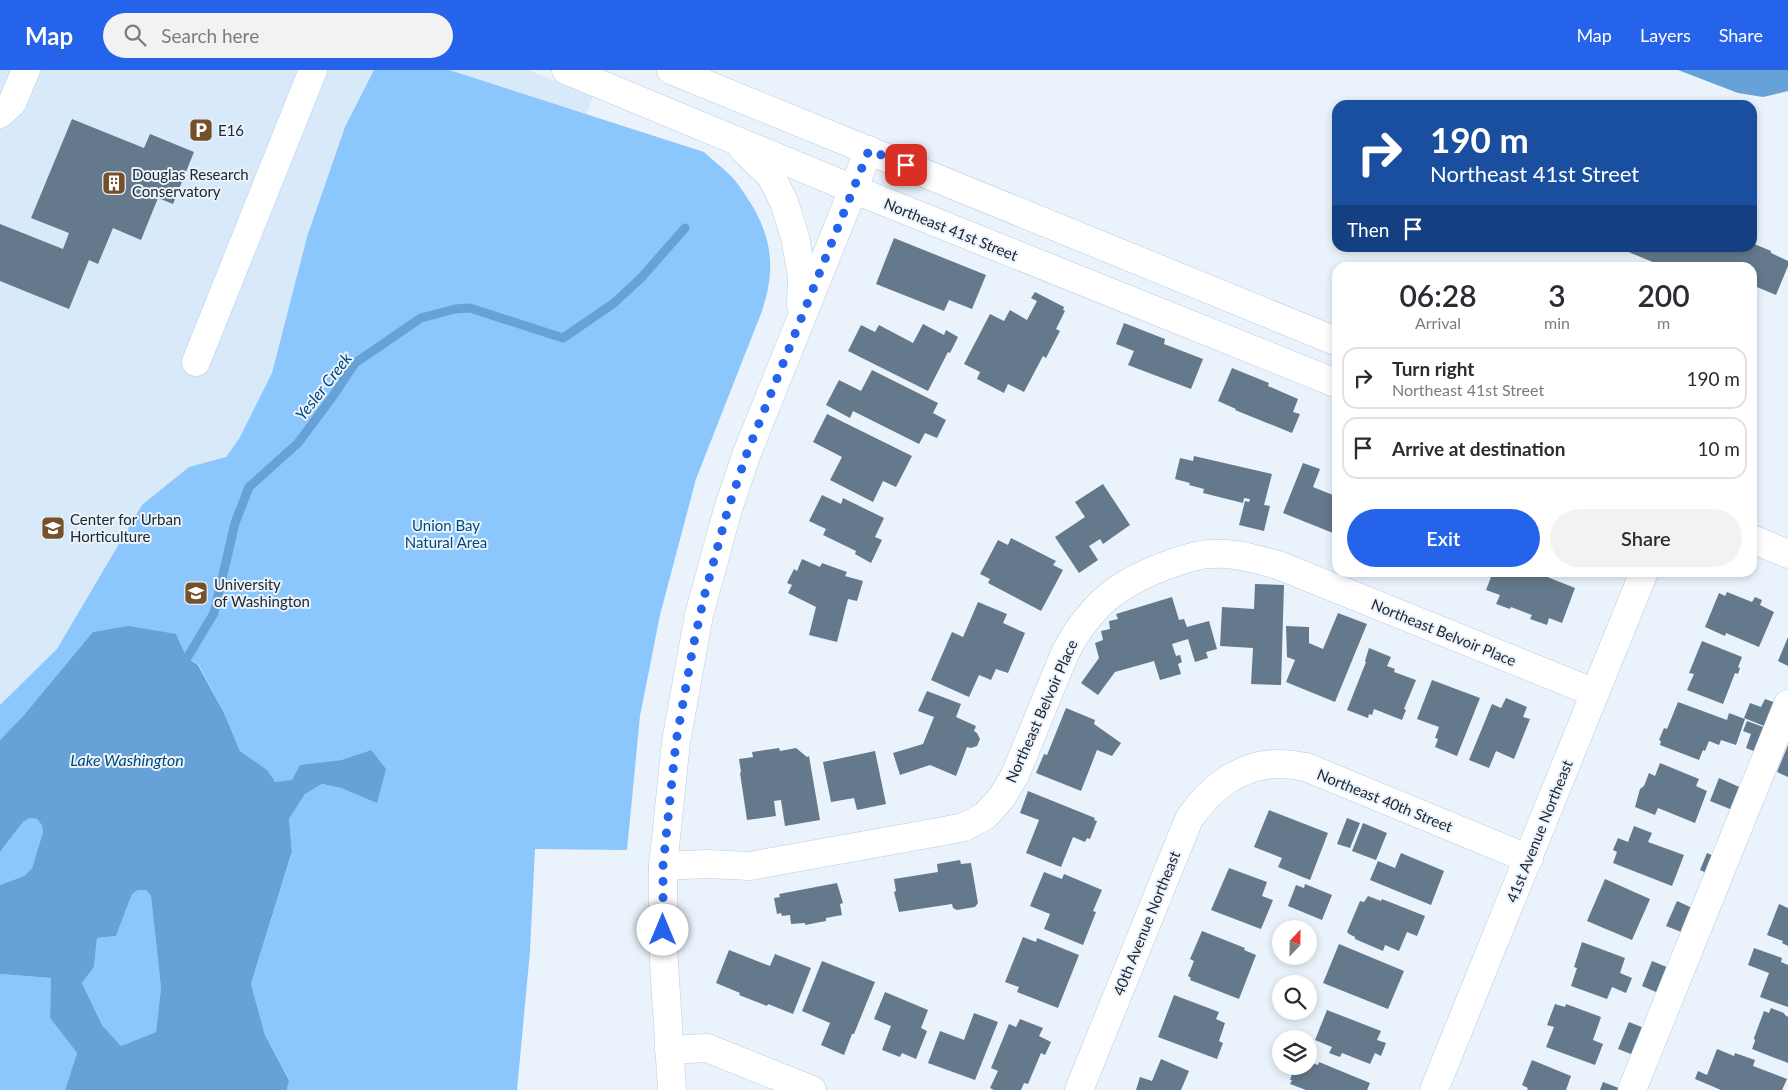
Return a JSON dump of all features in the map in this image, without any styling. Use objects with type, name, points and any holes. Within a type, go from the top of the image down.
[{"type":"street","points":[[0,114],[12,103],[26,70]]},
{"type":"street","points":[[196,362],[313,70]]},
{"type":"street","name":"Northeast 41st Street","points":[[566,70],[853,189],[1332,382]]},
{"type":"street","points":[[671,70],[1332,340]]},
{"type":"street","points":[[732,139],[771,176],[784,202],[795,237],[802,276],[800,323]]},
{"type":"street","points":[[672,1090],[663,947],[663,866],[676,742],[699,615],[728,509],[747,453],[869,150]]},
{"type":"street","points":[[1757,542],[1788,554]]},
{"type":"street","name":"Northeast Belvoir Place","points":[[663,866],[706,864],[750,866],[964,827],[985,816],[1002,797],[1015,774],[1065,652],[1087,616],[1125,583],[1147,572],[1186,559],[1209,554],[1242,555],[1278,566],[1595,693]]},
{"type":"street","name":"41st Avenue Northeast","points":[[1434,1090],[1642,577]]},
{"type":"street","points":[[1632,1090],[1788,704]]},
{"type":"street","name":"Northeast 40th Street","points":[[1237,773],[1259,766],[1282,764],[1306,767],[1529,859]]},
{"type":"street","name":"40th Avenue Northeast","points":[[1079,1090],[1189,819],[1201,801],[1217,786],[1237,773]]},
{"type":"street","points":[[669,1050],[707,1048],[812,1090]]},
{"type":"shaded area","name":"University of Washington","points":[[0,70],[528,70],[593,97],[192,1090],[0,1090]]},
{"type":"green space","name":"Union Bay Natural Area","points":[[374,70],[449,70],[704,152],[727,172],[753,207],[765,233],[770,258],[769,283],[762,311],[696,479],[660,615],[640,716],[627,850],[535,849],[530,951],[517,1090],[287,1090],[289,1079],[265,1035],[251,984],[292,853],[289,819],[305,794],[322,784],[341,788],[377,802],[371,750],[341,760],[301,765],[292,780],[275,783],[266,770],[240,751],[224,713],[199,665],[187,658],[176,634],[25,714],[0,740],[0,705],[57,649],[142,505],[189,467],[226,457],[239,439],[272,373],[307,237],[345,127]]},
{"type":"green space","points":[[30,818],[37,819],[43,825],[43,832],[32,868],[24,876],[0,885],[0,852],[23,822]]},
{"type":"green space","points":[[138,890],[146,890],[151,896],[161,988],[156,1032],[121,1046],[102,1025],[82,983],[94,967],[97,938],[116,936],[132,894]]},
{"type":"green space","points":[[0,974],[51,978],[50,1018],[77,1053],[65,1090],[0,1090]]},
{"type":"water","points":[[1678,70],[1788,70],[1788,91],[1763,97],[1738,93]]},
{"type":"water","name":"Lake Washington","points":[[129,626],[176,634],[187,658],[198,665],[224,713],[240,751],[267,770],[275,782],[292,780],[300,765],[341,760],[371,750],[386,769],[377,803],[341,788],[322,784],[305,794],[289,819],[292,852],[251,984],[265,1035],[289,1080],[287,1090],[65,1090],[77,1053],[50,1018],[51,978],[0,974],[0,885],[24,876],[32,868],[43,832],[42,825],[37,819],[30,818],[23,822],[0,852],[0,740],[25,714],[93,632]],"holes":[[[138,890],[146,890],[151,896],[161,988],[156,1032],[121,1046],[102,1025],[82,983],[94,967],[97,938],[116,936],[132,894]]]},
{"type":"building","name":"Douglas Research Conservatory","points":[[72,119],[144,148],[150,134],[194,152],[173,204],[158,198],[141,240],[113,228],[98,264],[89,260],[69,309],[0,281],[0,224],[63,249],[69,233],[31,218]]},
{"type":"building","points":[[894,238],[986,275],[972,309],[949,300],[944,311],[876,284]]},
{"type":"building","points":[[1757,245],[1788,261],[1788,266],[1776,295],[1757,287],[1757,262],[1653,262],[1629,252],[1757,252]]},
{"type":"building","points":[[1035,292],[1064,307],[1063,310],[1065,311],[1056,329],[1060,331],[1046,358],[1043,356],[1024,392],[1008,384],[1004,393],[977,379],[980,372],[964,364],[990,314],[1004,321],[1010,310],[1027,320],[1037,301],[1031,298]]},
{"type":"building","points":[[1124,323],[1165,339],[1164,344],[1203,359],[1191,389],[1128,365],[1134,351],[1116,344]]},
{"type":"building","points":[[923,324],[944,335],[946,330],[958,337],[928,391],[848,351],[861,325],[875,332],[879,325],[913,343]]},
{"type":"building","points":[[1232,368],[1269,383],[1268,386],[1298,399],[1293,412],[1300,414],[1292,433],[1235,410],[1218,401]]},
{"type":"building","points":[[872,370],[938,403],[933,413],[946,420],[937,438],[925,433],[919,444],[853,411],[850,418],[826,405],[839,380],[861,391]]},
{"type":"building","points":[[827,414],[912,456],[896,487],[883,481],[873,502],[830,480],[842,457],[813,442]]},
{"type":"building","points":[[1194,456],[1272,474],[1264,505],[1270,506],[1264,531],[1239,525],[1245,501],[1249,502],[1250,499],[1244,498],[1243,503],[1203,493],[1204,489],[1175,479],[1180,458],[1193,461]]},
{"type":"building","points":[[1303,463],[1320,469],[1313,487],[1332,495],[1332,533],[1283,513]]},
{"type":"building","points":[[1103,484],[1130,525],[1103,544],[1100,539],[1089,546],[1098,560],[1079,573],[1055,537],[1085,517],[1075,502]]},
{"type":"building","points":[[822,495],[841,504],[843,498],[884,518],[875,537],[882,540],[871,563],[855,554],[856,551],[823,535],[826,529],[809,521]]},
{"type":"building","points":[[1011,538],[1056,561],[1053,565],[1063,570],[1041,611],[988,583],[990,579],[980,574],[998,540],[1008,545]]},
{"type":"building","points":[[802,559],[820,567],[822,563],[847,572],[845,576],[863,581],[857,601],[848,599],[837,642],[809,635],[816,607],[788,593],[792,585],[787,583],[794,569],[797,571]]},
{"type":"building","points":[[1491,577],[1548,577],[1575,588],[1562,623],[1549,618],[1547,625],[1530,619],[1532,615],[1511,607],[1510,609],[1496,604],[1500,595],[1486,590]]},
{"type":"building","points":[[1255,584],[1284,585],[1281,685],[1251,684],[1253,648],[1220,646],[1222,607],[1254,609]]},
{"type":"building","points":[[1727,592],[1752,602],[1755,597],[1762,600],[1760,605],[1774,612],[1759,647],[1726,633],[1725,636],[1705,627],[1719,593],[1725,596]]},
{"type":"building","points":[[1172,597],[1179,620],[1184,619],[1187,627],[1209,621],[1217,649],[1206,652],[1208,658],[1195,662],[1188,639],[1172,644],[1176,656],[1180,655],[1182,662],[1178,664],[1181,674],[1160,680],[1154,661],[1115,672],[1098,695],[1081,683],[1099,658],[1095,643],[1103,640],[1101,631],[1110,629],[1109,621],[1118,619],[1116,614]]},
{"type":"building","points":[[978,602],[1007,614],[1003,623],[1025,633],[1008,673],[996,669],[991,680],[979,675],[969,697],[931,680],[952,632],[963,637]]},
{"type":"building","points":[[1338,613],[1367,624],[1335,702],[1286,682],[1295,660],[1287,657],[1286,626],[1309,627],[1309,643],[1323,649]]},
{"type":"building","points":[[1788,637],[1788,666],[1778,661]]},
{"type":"building","points":[[1702,641],[1742,657],[1738,667],[1740,668],[1738,674],[1735,673],[1723,704],[1687,690],[1694,674],[1689,673]]},
{"type":"building","points":[[1369,648],[1391,657],[1387,666],[1395,669],[1394,672],[1416,680],[1404,709],[1406,710],[1402,720],[1374,709],[1372,715],[1369,714],[1368,718],[1347,710],[1366,662]]},
{"type":"building","points":[[1432,680],[1480,698],[1457,756],[1435,747],[1438,739],[1435,738],[1439,727],[1417,719]]},
{"type":"building","points":[[927,691],[961,704],[956,717],[976,726],[974,731],[980,739],[977,746],[967,747],[956,776],[930,765],[900,775],[893,753],[923,744],[934,717],[918,711]]},
{"type":"building","points":[[1506,698],[1527,707],[1523,717],[1530,719],[1514,759],[1496,751],[1489,768],[1469,760],[1492,704],[1501,708]]},
{"type":"building","points":[[1765,699],[1779,704],[1769,728],[1744,718],[1750,703],[1761,707]]},
{"type":"building","points":[[1678,702],[1727,720],[1729,713],[1745,719],[1736,745],[1721,740],[1719,745],[1709,741],[1699,760],[1660,745],[1661,741],[1659,740],[1664,728],[1667,729]]},
{"type":"building","points":[[1066,708],[1095,720],[1094,724],[1121,743],[1112,756],[1097,750],[1081,791],[1036,773],[1044,754],[1047,755]]},
{"type":"building","points":[[1747,721],[1769,729],[1759,753],[1746,748],[1751,734],[1743,731]]},
{"type":"building","points":[[1788,745],[1788,777],[1777,772]]},
{"type":"building","points":[[779,748],[780,751],[796,748],[807,757],[809,756],[820,820],[785,826],[781,800],[774,801],[776,816],[747,820],[739,759],[753,757],[752,752]]},
{"type":"building","points":[[875,751],[886,804],[857,810],[854,798],[831,802],[823,762]]},
{"type":"building","points":[[1660,763],[1699,779],[1696,786],[1707,791],[1695,823],[1658,808],[1655,815],[1635,807],[1640,789],[1644,786],[1649,773],[1655,776]]},
{"type":"building","points":[[1719,778],[1744,789],[1735,811],[1710,801]]},
{"type":"building","points":[[1028,791],[1095,818],[1094,820],[1097,821],[1090,839],[1087,838],[1085,842],[1073,837],[1061,867],[1026,853],[1039,820],[1020,813]]},
{"type":"building","points":[[1269,810],[1328,833],[1310,880],[1278,867],[1282,858],[1254,847]]},
{"type":"building","points":[[1347,818],[1360,823],[1350,848],[1337,844]]},
{"type":"building","points":[[1363,823],[1387,833],[1376,860],[1352,851]]},
{"type":"building","points":[[1634,826],[1652,833],[1648,842],[1684,855],[1672,886],[1613,863],[1617,852],[1613,850],[1618,838],[1628,842]]},
{"type":"building","points":[[1401,853],[1444,871],[1431,905],[1370,880],[1378,861],[1395,868]]},
{"type":"building","points":[[1707,853],[1720,859],[1713,876],[1700,870]]},
{"type":"building","points":[[960,860],[961,864],[971,863],[978,903],[975,907],[957,910],[953,908],[952,904],[899,912],[894,892],[896,891],[894,879],[938,872],[937,864]]},
{"type":"building","points":[[1229,868],[1267,882],[1262,896],[1273,900],[1261,929],[1211,910]]},
{"type":"building","points":[[1044,872],[1062,879],[1064,874],[1102,890],[1093,911],[1096,912],[1083,945],[1044,929],[1050,914],[1030,906]]},
{"type":"building","points":[[1605,879],[1650,899],[1632,940],[1587,921]]},
{"type":"building","points":[[837,883],[843,903],[840,904],[842,915],[826,918],[826,921],[805,925],[805,923],[791,924],[790,915],[782,916],[781,913],[777,914],[774,898],[780,897],[779,894]]},
{"type":"building","points":[[1305,884],[1332,895],[1322,920],[1288,906],[1296,885],[1304,888]]},
{"type":"building","points":[[1368,896],[1381,901],[1382,899],[1425,916],[1417,936],[1407,932],[1399,951],[1385,945],[1383,951],[1355,939],[1355,937],[1347,932],[1360,901],[1364,902]]},
{"type":"building","points":[[1677,901],[1699,911],[1689,935],[1666,926]]},
{"type":"building","points":[[1779,904],[1788,908],[1788,946],[1782,943],[1783,941],[1767,935]]},
{"type":"building","points":[[1202,931],[1245,948],[1244,950],[1256,955],[1239,999],[1190,980],[1191,978],[1188,976],[1194,961],[1190,959]]},
{"type":"building","points":[[1023,937],[1036,942],[1037,938],[1079,955],[1058,1008],[1017,992],[1019,987],[1005,982]]},
{"type":"building","points":[[1582,942],[1625,958],[1620,973],[1632,978],[1626,993],[1612,987],[1607,999],[1571,986],[1577,968],[1574,967]]},
{"type":"building","points":[[1339,944],[1404,971],[1388,1009],[1323,983]]},
{"type":"building","points":[[1754,948],[1782,958],[1781,962],[1788,965],[1788,1007],[1760,997],[1769,973],[1748,965]]},
{"type":"building","points":[[729,950],[770,966],[775,954],[811,968],[793,1014],[739,995],[740,993],[716,983]]},
{"type":"building","points":[[822,961],[875,982],[844,1055],[821,1045],[830,1023],[802,1011]]},
{"type":"building","points":[[1652,961],[1674,970],[1663,995],[1642,986]]},
{"type":"building","points":[[885,992],[928,1010],[921,1028],[927,1031],[916,1059],[902,1053],[900,1057],[882,1050],[891,1026],[874,1019]]},
{"type":"building","points":[[1174,995],[1219,1012],[1216,1019],[1225,1023],[1219,1041],[1223,1043],[1217,1059],[1158,1037]]},
{"type":"building","points":[[1555,1004],[1565,1007],[1566,1004],[1601,1017],[1593,1040],[1603,1044],[1595,1065],[1546,1047],[1554,1027],[1547,1025]]},
{"type":"building","points":[[1771,1008],[1784,1013],[1788,1017],[1788,1063],[1752,1049],[1764,1011],[1769,1013]]},
{"type":"building","points":[[1327,1010],[1381,1031],[1377,1040],[1386,1043],[1381,1056],[1375,1053],[1370,1064],[1342,1053],[1340,1057],[1329,1053],[1332,1047],[1317,1041],[1317,1035]]},
{"type":"building","points":[[974,1013],[998,1022],[975,1080],[928,1063],[940,1031],[964,1040]]},
{"type":"building","points":[[1020,1019],[1043,1028],[1039,1036],[1051,1042],[1045,1055],[1041,1053],[1028,1084],[1024,1083],[1021,1090],[994,1090],[990,1088],[998,1071],[991,1068],[1009,1024],[1016,1027]]},
{"type":"building","points":[[1629,1022],[1649,1030],[1639,1057],[1618,1049]]},
{"type":"building","points":[[1717,1049],[1734,1056],[1735,1053],[1755,1060],[1753,1066],[1787,1079],[1782,1090],[1721,1090],[1695,1079],[1698,1071],[1707,1075]]},
{"type":"building","points":[[1161,1059],[1189,1071],[1181,1090],[1136,1090],[1140,1077],[1152,1081]]},
{"type":"building","points":[[1532,1060],[1571,1076],[1566,1090],[1527,1090],[1528,1088],[1522,1085]]},
{"type":"building","points":[[1319,1062],[1370,1083],[1367,1090],[1306,1090],[1290,1084],[1292,1080],[1290,1080],[1292,1075],[1317,1075],[1317,1065]]},
{"type":"building","points":[[1603,1082],[1624,1090],[1600,1090]]},
{"type":"waterway","name":"Yesler Creek","points":[[182,668],[214,613],[235,523],[249,487],[298,443],[355,363],[421,318],[455,309],[470,308],[563,338],[614,303],[641,278],[685,228]]},
{"type":"place","name":"E16","points":[[201,130]]},
{"type":"place","name":"Douglas Research Conservatory","points":[[114,183]]},
{"type":"place","name":"Center for Urban Horticulture","points":[[53,528]]},
{"type":"place","name":"University of Washington","points":[[196,593]]},
{"type":"route","points":[[663,930],[663,866],[676,742],[699,615],[728,509],[747,453],[869,150],[906,165]]}]
